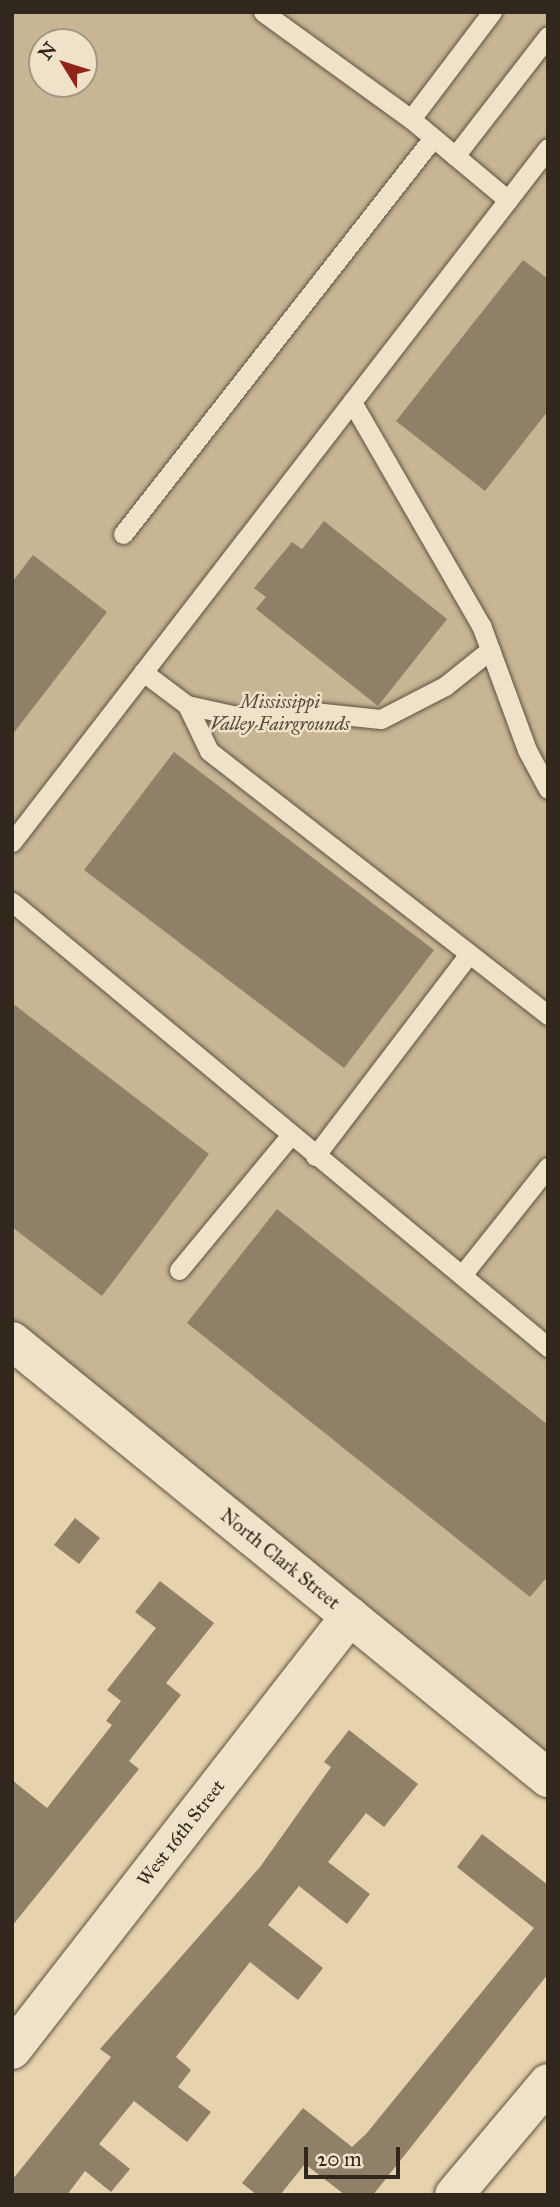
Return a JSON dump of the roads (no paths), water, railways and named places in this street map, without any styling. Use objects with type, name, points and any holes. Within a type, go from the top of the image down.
[{"type":"street","name":"North Clark Street","points":[[12,1341],[548,1777]]},
{"type":"street","name":"West 16th Street","points":[[12,2050],[350,1616]]},
{"type":"street","points":[[454,2195],[548,2083]]},
{"type":"lane","points":[[263,12],[411,120],[508,200]]},
{"type":"lane","points":[[411,120],[492,12]]},
{"type":"lane","points":[[455,156],[548,36]]},
{"type":"lane","points":[[123,534],[433,138]]},
{"type":"lane","points":[[12,842],[548,148]]},
{"type":"lane","points":[[352,402],[490,650],[527,750],[548,789]]},
{"type":"lane","points":[[143,672],[187,705],[242,717],[294,710],[381,719],[445,686],[490,650]]},
{"type":"lane","points":[[187,705],[209,751],[548,1015]]},
{"type":"lane","points":[[12,902],[290,1136],[548,1347]]},
{"type":"lane","points":[[315,1156],[469,954]]},
{"type":"lane","points":[[179,1270],[290,1136]]},
{"type":"lane","points":[[462,1275],[548,1167]]},
{"type":"park label","name":"Mississippi Valley Fairgrounds","points":[[280,713]]}]
